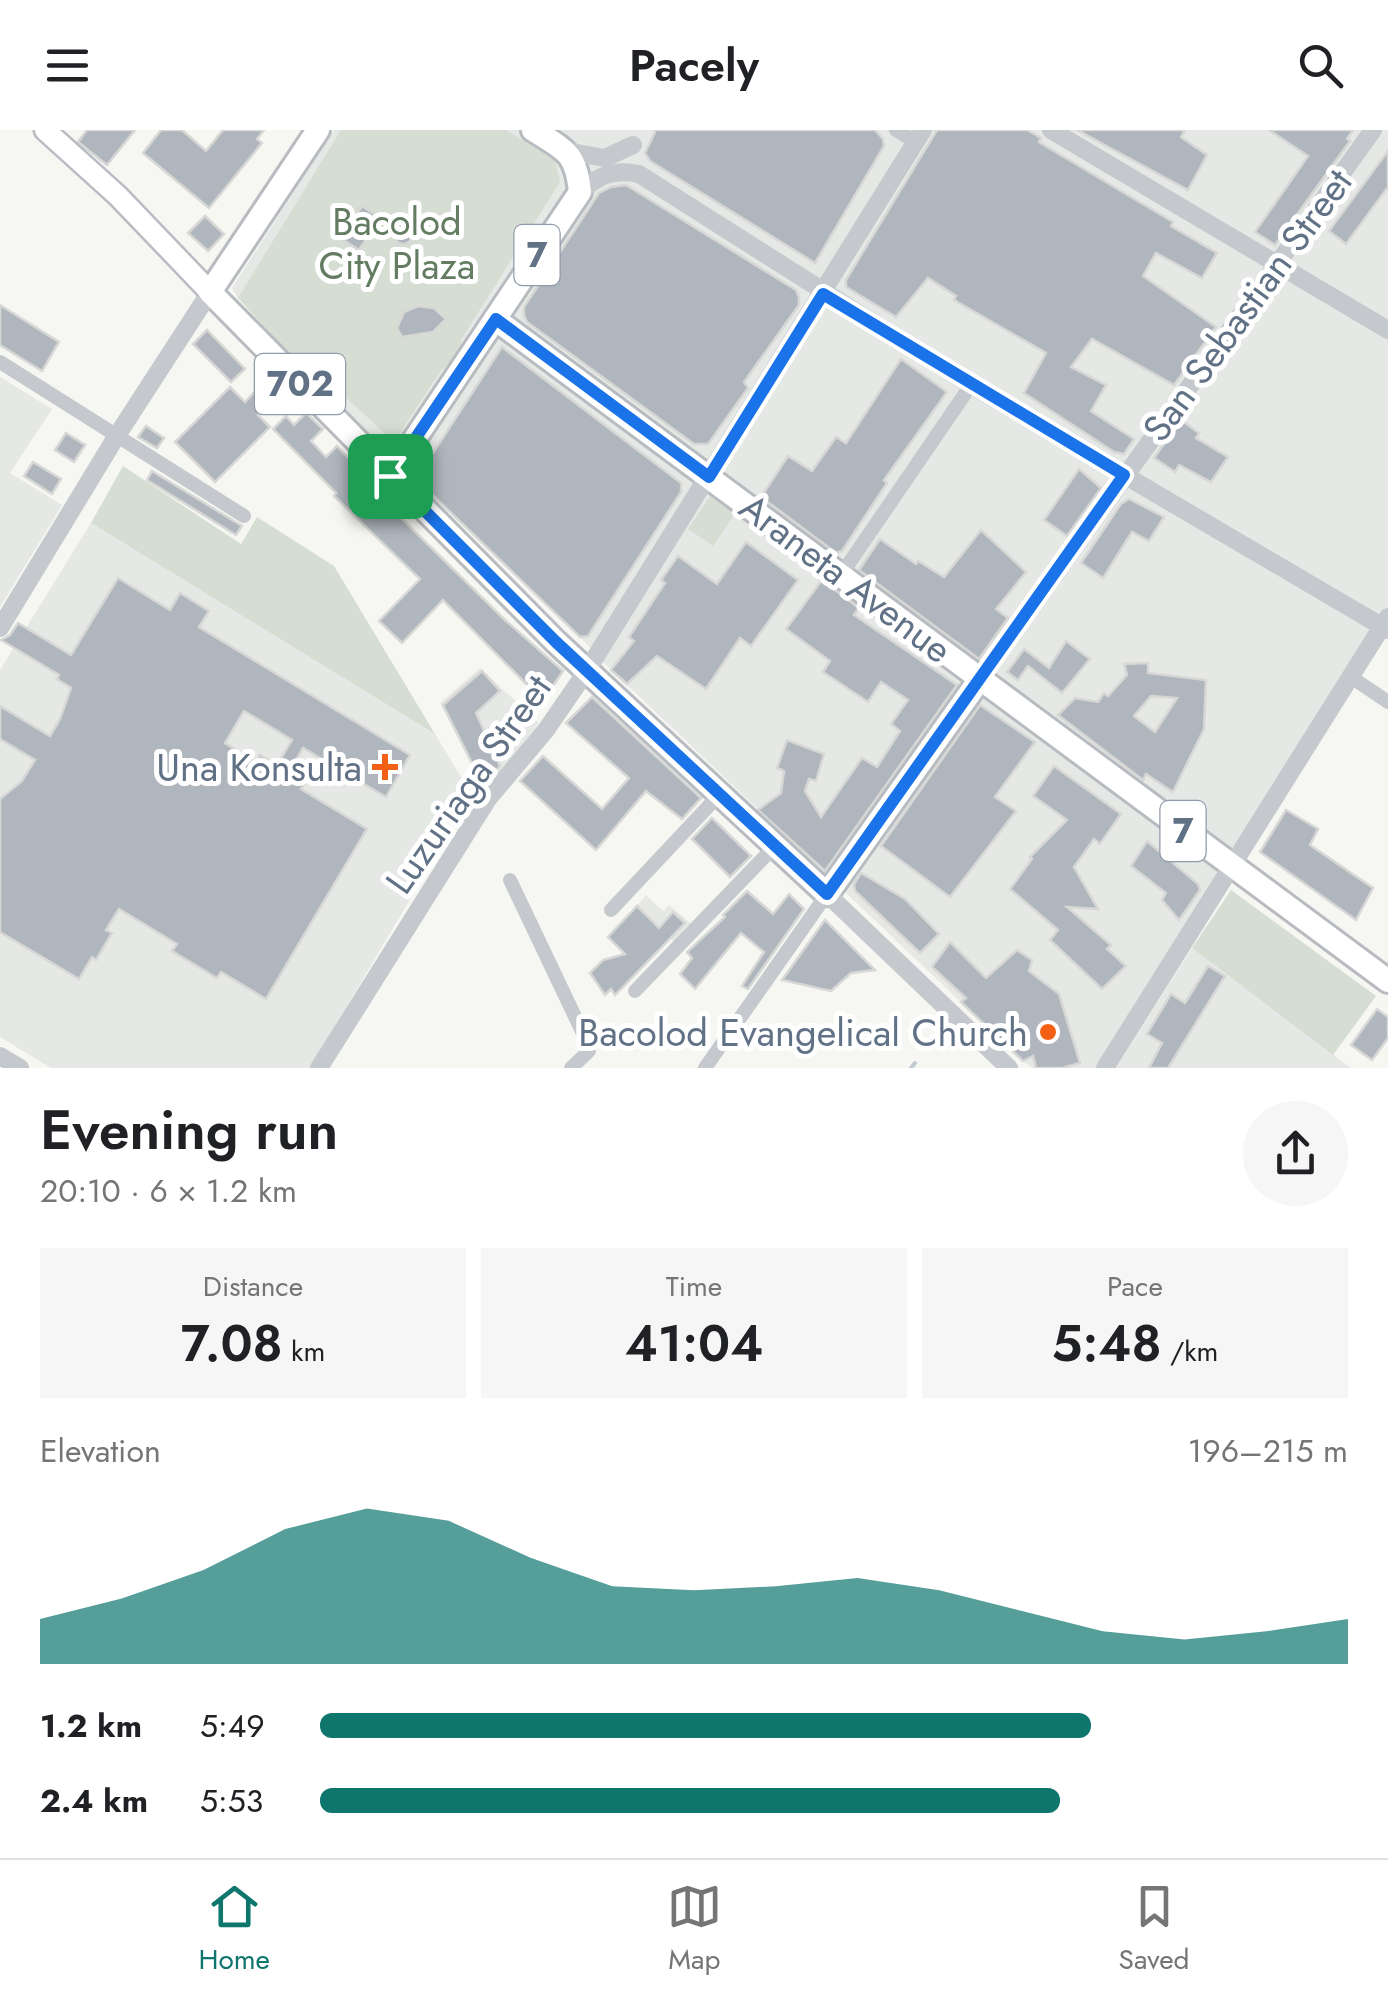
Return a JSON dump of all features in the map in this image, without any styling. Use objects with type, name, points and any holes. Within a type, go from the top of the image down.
[{"type":"main road","name":"702","points":[[45,130],[118,196],[390,476]]},
{"type":"main road","points":[[210,292],[318,130]]},
{"type":"main road","points":[[534,130],[566,151]]},
{"type":"main road","name":"7","points":[[496,319],[580,192],[575,161],[566,151]]},
{"type":"main road","points":[[496,319],[390,476],[556,642],[827,894]]},
{"type":"main road","name":"Araneta Avenue","points":[[496,319],[1388,981]]},
{"type":"main road","name":"San Sebastian Street","points":[[827,894],[980,679]]},
{"type":"street","points":[[896,130],[919,136]]},
{"type":"street","points":[[1051,130],[1388,330]]},
{"type":"street","name":"San Sebastian Street","points":[[980,679],[1374,130]]},
{"type":"street","name":"Luzuriaga Street","points":[[319,1068],[482,808],[546,730],[588,668],[919,136]]},
{"type":"street","points":[[566,151],[605,158],[637,138]]},
{"type":"street","points":[[637,138],[631,155],[639,174]]},
{"type":"street","points":[[580,192],[608,173],[639,174],[971,386],[1386,624],[1106,1068]]},
{"type":"street","points":[[0,628],[210,292]]},
{"type":"street","points":[[0,362],[244,516]]},
{"type":"street","points":[[841,575],[971,386]]},
{"type":"street","points":[[1351,677],[1388,702]]},
{"type":"street","points":[[611,910],[719,795]]},
{"type":"street","points":[[635,991],[774,847]]},
{"type":"street","points":[[510,880],[590,1046],[571,1068]]},
{"type":"street","points":[[827,894],[1009,1068]]},
{"type":"street","name":"San Sebastian Street","points":[[705,1068],[827,894]]},
{"type":"street","points":[[0,1056],[20,1068]]},
{"type":"shaded area","points":[[334,130],[1388,130],[1388,608],[1095,1068],[1033,1068],[1023,1061],[605,664],[580,637],[567,609],[558,616],[301,367],[238,298],[232,288]]},
{"type":"shaded area","points":[[0,377],[52,409],[10,473],[62,505],[0,607]]},
{"type":"shaded area","points":[[91,523],[435,734],[472,795],[310,1068],[51,1068],[0,1037],[0,670]]},
{"type":"shaded area","points":[[480,668],[539,723],[486,792],[440,703]]},
{"type":"shaded area","points":[[646,895],[663,911],[669,905],[691,924],[674,942],[637,906]]},
{"type":"shaded area","points":[[1192,948],[1351,1068],[1116,1068]]},
{"type":"green space","name":"Bacolod City Plaza","points":[[341,130],[506,130],[555,160],[560,182],[461,340],[463,350],[440,372],[394,442],[309,363],[301,367],[238,298]]},
{"type":"green space","points":[[123,466],[241,544],[257,517],[334,566],[435,734],[91,523]]},
{"type":"green space","points":[[711,495],[736,512],[713,546],[688,529]]},
{"type":"green space","points":[[1231,890],[1376,996],[1333,1055],[1192,948]]},
{"type":"building","points":[[87,130],[135,130],[107,165],[78,142]]},
{"type":"building","points":[[161,130],[182,130],[206,151],[223,130],[264,130],[257,139],[262,143],[209,208],[143,153]]},
{"type":"building","points":[[656,130],[875,130],[884,146],[815,263],[650,161],[645,153]]},
{"type":"building","points":[[937,130],[1027,130],[1041,138],[1039,142],[1173,222],[1171,226],[1217,253],[1202,278],[1156,253],[1143,276],[1216,327],[1174,385],[1092,339],[1071,367],[1106,385],[1091,411],[1134,439],[1124,454],[1114,452],[1024,393],[1046,353],[954,300],[956,296],[928,278],[896,317],[846,287],[846,280]]},
{"type":"building","points":[[1077,130],[1185,130],[1181,137],[1207,155],[1188,190]]},
{"type":"building","points":[[1269,130],[1353,130],[1347,139],[1350,141],[1275,245],[1255,232],[1308,156]]},
{"type":"building","points":[[1388,151],[1388,187],[1346,244],[1329,231]]},
{"type":"building","points":[[626,185],[796,290],[799,297],[799,305],[744,382],[748,388],[708,444],[694,444],[527,322],[524,315],[524,307],[599,193]]},
{"type":"building","points":[[362,206],[380,218],[359,250],[340,238]]},
{"type":"building","points":[[205,216],[224,234],[208,251],[188,233]]},
{"type":"building","points":[[403,226],[412,235],[403,244],[394,235]]},
{"type":"building","points":[[0,305],[59,342],[42,371],[0,345]]},
{"type":"building","points":[[418,306],[434,308],[446,319],[433,332],[402,337],[397,328],[404,312]]},
{"type":"building","points":[[207,330],[245,369],[231,382],[193,344]]},
{"type":"building","points":[[502,347],[681,483],[681,492],[588,636],[580,637],[416,479]]},
{"type":"building","points":[[901,359],[947,392],[884,480],[887,483],[842,551],[836,553],[761,497],[788,456],[812,471],[836,437],[846,443]]},
{"type":"building","points":[[230,387],[245,402],[258,388],[272,402],[258,415],[270,427],[215,482],[175,442]]},
{"type":"building","points":[[306,413],[323,429],[311,441],[326,457],[337,446],[401,513],[399,516],[563,671],[543,701],[443,600],[402,643],[379,621],[420,579],[334,496],[336,493],[273,429],[286,416],[294,425]]},
{"type":"building","points":[[1181,420],[1199,433],[1196,438],[1228,457],[1211,482],[1179,465],[1175,472],[1154,458]]},
{"type":"building","points":[[146,426],[164,438],[157,448],[138,437]]},
{"type":"building","points":[[66,433],[85,445],[74,462],[55,450]]},
{"type":"building","points":[[33,462],[61,479],[52,494],[24,476]]},
{"type":"building","points":[[1079,469],[1101,488],[1067,536],[1044,520]]},
{"type":"building","points":[[152,471],[242,526],[236,535],[147,480]]},
{"type":"building","points":[[1129,499],[1164,517],[1149,541],[1132,532],[1103,578],[1081,563],[1121,504]]},
{"type":"building","points":[[981,530],[1026,572],[996,609],[1008,618],[979,659],[859,570],[880,539],[916,564],[918,561],[944,577]]},
{"type":"building","points":[[746,542],[798,580],[751,646],[740,638],[706,689],[657,656],[627,684],[611,670],[634,641],[629,637],[678,556],[717,584]]},
{"type":"building","points":[[118,578],[170,610],[180,593],[209,611],[199,627],[410,755],[386,797],[303,748],[289,772],[306,781],[301,789],[367,829],[266,999],[221,972],[217,978],[172,951],[177,944],[119,909],[106,930],[112,933],[79,979],[0,932],[0,799],[22,781],[35,760],[0,739],[0,706],[50,736],[71,688],[57,679],[59,675],[1,640],[18,623],[71,655]],"holes":[[[244,711],[292,740],[277,765],[260,755],[256,762],[225,743]]]},
{"type":"building","points":[[822,580],[859,608],[854,615],[957,685],[825,871],[758,810],[781,793],[784,771],[777,768],[787,740],[824,754],[816,781],[809,779],[805,791],[821,817],[862,758],[877,767],[900,731],[891,724],[908,700],[881,682],[868,702],[823,672],[830,661],[786,629]]},
{"type":"building","points":[[1066,641],[1090,659],[1062,693],[1028,666],[1018,680],[1007,672],[1024,649],[1049,668]]},
{"type":"building","points":[[1148,663],[1148,673],[1206,680],[1204,729],[1173,792],[1146,774],[1143,780],[1058,715],[1075,698],[1098,702],[1104,693],[1108,696],[1127,675],[1124,664]],"holes":[[[1151,696],[1177,698],[1155,732],[1134,716]]]},
{"type":"building","points":[[482,671],[500,691],[476,713],[500,766],[483,785],[443,705]]},
{"type":"building","points":[[592,697],[701,798],[682,819],[646,791],[596,850],[520,781],[543,756],[602,809],[629,778],[566,723]]},
{"type":"building","points":[[980,705],[1035,742],[995,797],[1016,811],[950,897],[881,846]]},
{"type":"building","points":[[1054,766],[1121,814],[1100,844],[1094,839],[1074,867],[1098,909],[1067,907],[1111,945],[1107,949],[1126,966],[1102,989],[1050,940],[1058,930],[1010,889],[1030,857],[1067,820],[1033,796]]},
{"type":"building","points":[[1286,810],[1318,829],[1310,845],[1373,888],[1356,920],[1260,852]]},
{"type":"building","points":[[712,818],[751,856],[730,877],[692,839]]},
{"type":"building","points":[[1147,841],[1198,884],[1200,890],[1179,920],[1162,900],[1166,893],[1131,866]]},
{"type":"building","points":[[861,873],[905,899],[939,934],[920,953],[855,891],[854,884]]},
{"type":"building","points":[[747,891],[773,914],[789,894],[804,909],[748,989],[742,986],[764,952],[741,933],[695,989],[680,974],[692,958],[687,952]]},
{"type":"building","points":[[637,906],[659,928],[673,912],[685,923],[615,995],[611,989],[605,995],[590,973],[603,960],[625,954],[608,937]]},
{"type":"building","points":[[825,920],[875,970],[851,973],[831,991],[782,980]]},
{"type":"building","points":[[950,942],[986,978],[1017,950],[1032,960],[1029,971],[1059,994],[1080,1063],[1036,1068],[1033,1056],[1023,1061],[961,1002],[966,998],[932,967]]},
{"type":"building","points":[[1208,966],[1225,976],[1168,1068],[1149,1068],[1162,1043],[1147,1034],[1171,994],[1185,1003]]},
{"type":"building","points":[[1377,1009],[1388,1017],[1388,1038],[1372,1060],[1351,1045]]},
{"type":"waterway","points":[[911,1068],[915,1063]]},
{"type":"place","name":"Una Konsulta","points":[[385,767]]},
{"type":"place","name":"Bacolod Evangelical Church","points":[[1048,1032]]},
{"type":"route","points":[[823,294],[1124,475],[827,894],[556,642],[390,476],[496,319],[709,477],[823,294]]}]
